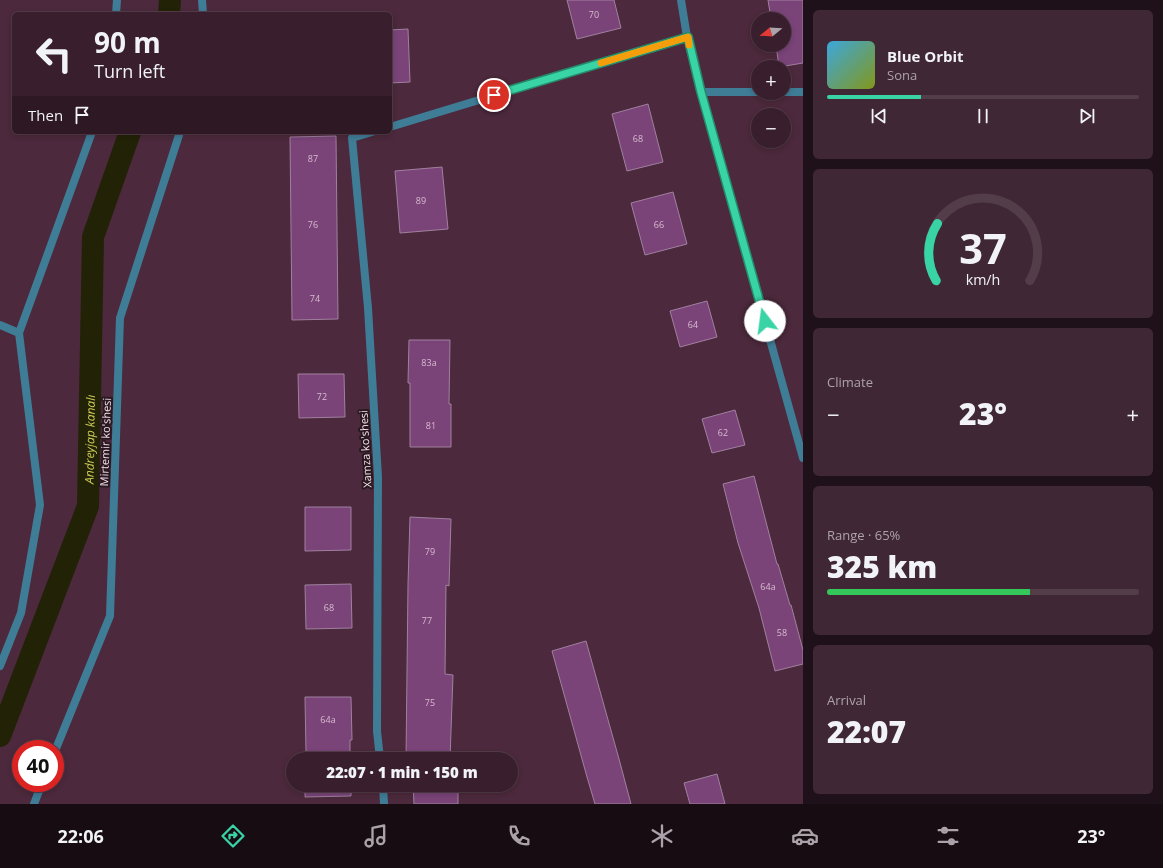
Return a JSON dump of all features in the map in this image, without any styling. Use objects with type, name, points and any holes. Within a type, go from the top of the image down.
[{"type":"street","points":[[116,12],[117,0]]},
{"type":"street","points":[[202,0],[203,12]]},
{"type":"street","points":[[681,0],[701,92],[803,458]]},
{"type":"street","points":[[392,126],[688,37]]},
{"type":"street","points":[[701,92],[751,92]]},
{"type":"street","points":[[791,92],[803,92]]},
{"type":"street","points":[[0,666],[22,613],[40,506],[19,333],[91,134]]},
{"type":"street","name":"Mirtemir ko'shesi","points":[[59,740],[110,616],[120,318],[179,134]]},
{"type":"street","name":"Xamza ko'shesi","points":[[365,134],[352,138],[368,308],[378,477],[378,732],[379,752]]},
{"type":"street","points":[[0,325],[19,333]]},
{"type":"street","points":[[34,804],[39,792]]},
{"type":"street","points":[[383,792],[384,804]]},
{"type":"building","points":[[567,0],[614,0],[621,28],[577,39]]},
{"type":"building","points":[[768,0],[803,0],[803,63],[791,65],[791,60],[778,60],[777,52],[791,52],[791,12],[770,12]]},
{"type":"building","points":[[408,29],[410,82],[392,83],[392,30]]},
{"type":"building","points":[[648,104],[663,162],[627,171],[612,114]]},
{"type":"building","points":[[336,136],[338,319],[292,320],[290,137]]},
{"type":"building","points":[[442,167],[448,229],[400,233],[395,171]]},
{"type":"building","points":[[673,192],[687,244],[645,255],[631,203]]},
{"type":"building","points":[[707,301],[717,337],[680,347],[670,311]]},
{"type":"building","points":[[409,340],[450,340],[449,404],[451,404],[451,447],[410,447],[410,383],[408,383]]},
{"type":"building","points":[[298,374],[344,374],[345,417],[299,418]]},
{"type":"building","points":[[735,410],[745,445],[712,453],[702,419]]},
{"type":"building","points":[[754,476],[777,564],[791,605],[803,650],[803,664],[775,671],[759,608],[738,543],[723,484]]},
{"type":"building","points":[[305,507],[351,507],[351,550],[305,551]]},
{"type":"building","points":[[410,517],[451,519],[449,586],[446,585],[445,674],[453,675],[450,752],[406,752]]},
{"type":"building","points":[[351,584],[352,628],[306,629],[305,585]]},
{"type":"building","points":[[586,641],[631,804],[595,804],[552,651]]},
{"type":"building","points":[[305,697],[351,697],[352,740],[350,740],[350,752],[306,752]]},
{"type":"building","points":[[717,774],[725,804],[690,804],[684,783]]},
{"type":"building","points":[[305,792],[351,792],[351,796],[305,797]]},
{"type":"building","points":[[413,792],[458,792],[458,804],[414,804]]},
{"type":"waterway","name":"Andreyjap kanalı","points":[[169,12],[170,0]]},
{"type":"waterway","name":"Andreyjap kanalı","points":[[0,736],[88,506],[93,237],[129,134]]},
{"type":"slow traffic","points":[[601,63],[688,37],[689,45]]},
{"type":"route","points":[[494,95],[688,37],[701,92],[765,321]]}]
